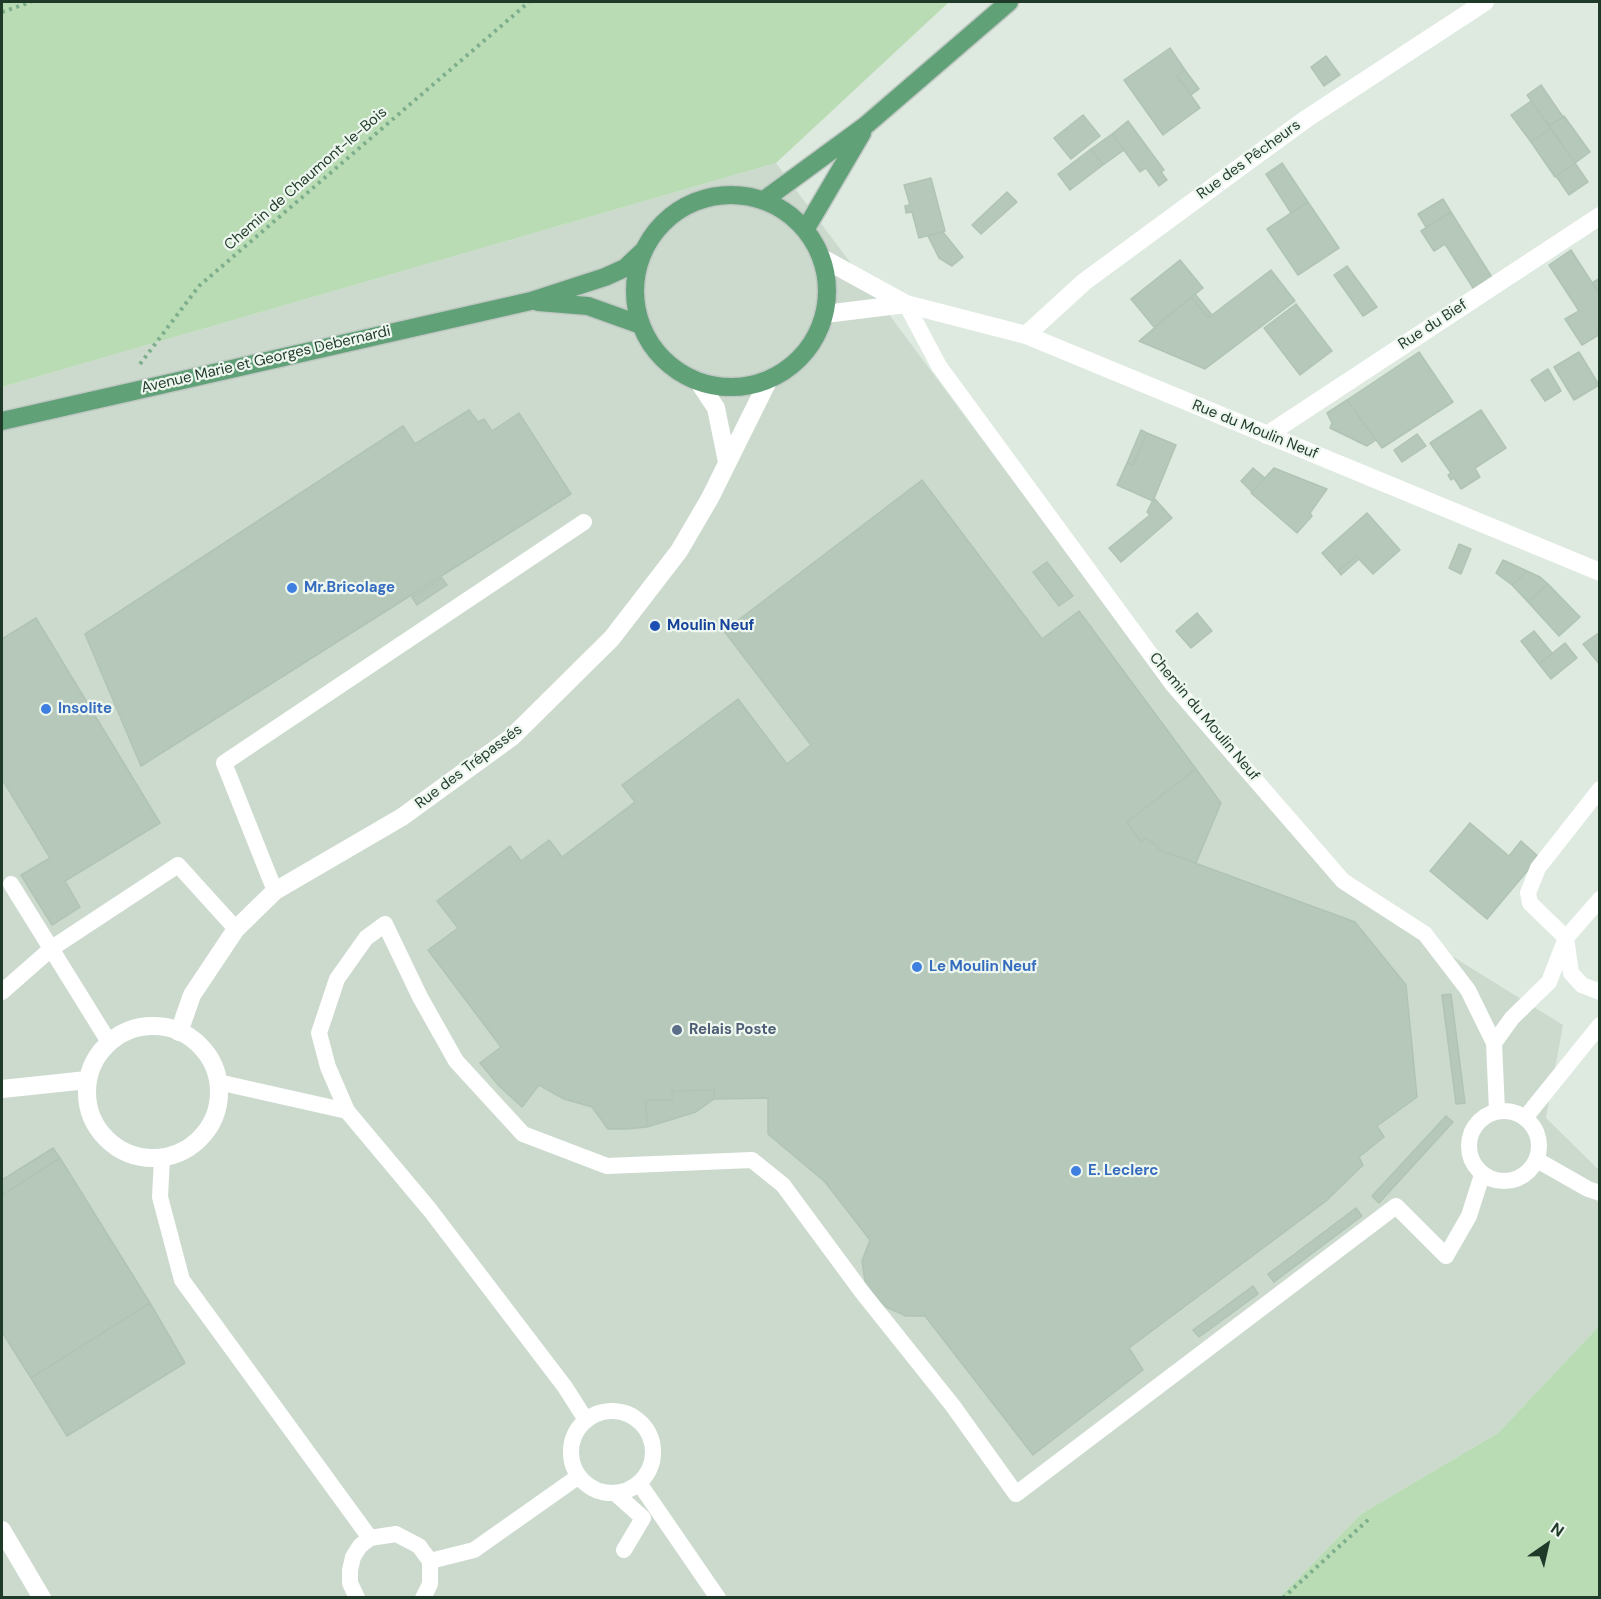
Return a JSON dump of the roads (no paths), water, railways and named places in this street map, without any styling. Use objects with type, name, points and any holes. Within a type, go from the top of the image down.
[{"type":"main road","points":[[764,200],[866,126],[1009,2]]},
{"type":"main road","points":[[805,230],[866,126]]},
{"type":"main road","points":[[726,195],[764,200],[789,213],[805,230],[822,258],[828,285],[825,314],[814,342],[794,364],[769,379],[746,386],[722,387],[698,381],[674,369],[654,349],[641,325],[635,300],[636,274],[644,250],[659,226],[681,208],[707,197],[726,195]]},
{"type":"main road","name":"Avenue Marie et Georges Debernardi","points":[[2,421],[117,393],[531,301],[605,277],[625,268],[644,250]]},
{"type":"main road","name":"Avenue Marie et Georges Debernardi","points":[[531,301],[588,306],[641,325]]},
{"type":"street","name":"Rue des Pêcheurs","points":[[1026,335],[1084,282],[1252,158],[1306,119],[1485,2]]},
{"type":"street","name":"Rue du Bief","points":[[1267,435],[1599,216]]},
{"type":"street","name":"Rue du Moulin Neuf","points":[[822,258],[906,304],[1026,335],[1267,435],[1595,566]]},
{"type":"street","name":"Rue du Moulin Neuf","points":[[825,314],[906,304]]},
{"type":"street","name":"Rue des Trépassés","points":[[179,1032],[192,995],[236,929],[275,891],[402,817],[512,737],[612,638],[679,551],[710,498],[769,379]]},
{"type":"street","points":[[698,381],[716,408],[727,462]]},
{"type":"street","points":[[142,1027],[161,1027],[179,1032],[198,1044],[211,1061],[218,1082],[218,1103],[215,1113],[199,1140],[182,1152],[162,1158],[137,1157],[114,1146],[97,1128],[88,1105],[87,1080],[91,1066],[109,1042],[124,1032],[142,1027]]},
{"type":"street","points":[[2,1089],[87,1080]]},
{"type":"street","points":[[2,1530],[42,1598]]},
{"type":"lane","name":"Chemin du Moulin Neuf","points":[[906,304],[939,366],[1173,685],[1343,881],[1425,934],[1468,990],[1494,1043],[1497,1111]]},
{"type":"lane","points":[[275,891],[224,763],[584,522]]},
{"type":"lane","points":[[1599,789],[1538,868],[1528,893],[1530,903],[1566,938],[1571,973],[1582,985],[1599,992]]},
{"type":"lane","points":[[2,992],[52,948],[178,865],[236,929]]},
{"type":"lane","points":[[11,884],[109,1042]]},
{"type":"lane","points":[[1494,1043],[1512,1018],[1549,982],[1566,938],[1599,899]]},
{"type":"lane","points":[[586,1420],[565,1387],[436,1218],[347,1111],[328,1066],[319,1034],[337,979],[366,938],[385,924],[420,997],[456,1061],[523,1134],[607,1166],[752,1160],[783,1185],[862,1292],[952,1406],[1016,1494],[1396,1206],[1446,1256],[1469,1216],[1482,1175]]},
{"type":"lane","points":[[1525,1118],[1599,1025]]},
{"type":"lane","points":[[218,1082],[347,1111]]},
{"type":"lane","points":[[1497,1111],[1510,1111],[1525,1118],[1534,1125],[1540,1147],[1537,1160],[1530,1171],[1508,1182],[1496,1181],[1482,1175],[1471,1159],[1470,1135],[1476,1124],[1485,1116],[1497,1111]]},
{"type":"lane","points":[[162,1158],[160,1197],[182,1280],[370,1538]]},
{"type":"lane","points":[[1537,1160],[1599,1193]]},
{"type":"lane","points":[[598,1413],[626,1413],[638,1420],[647,1431],[652,1443],[652,1457],[648,1470],[639,1483],[615,1493],[589,1486],[579,1476],[570,1452],[578,1429],[586,1420],[598,1413]]},
{"type":"lane","points":[[430,1561],[474,1550],[579,1476]]},
{"type":"lane","points":[[639,1483],[718,1598]]},
{"type":"lane","points":[[615,1493],[643,1518],[624,1550]]},
{"type":"lane","points":[[357,1598],[350,1583],[350,1570],[360,1546],[370,1538],[396,1534],[408,1538],[419,1546],[430,1561],[430,1584],[423,1598]]},
{"type":"place","name":"Mr.Bricolage","points":[[292,588]]},
{"type":"place","name":"Moulin Neuf","points":[[655,626]]},
{"type":"place","name":"Insolite","points":[[46,709]]},
{"type":"place","name":"Le Moulin Neuf","points":[[917,967]]},
{"type":"place","name":"Relais Poste","points":[[677,1030]]},
{"type":"place","name":"E. Leclerc","points":[[1076,1171]]}]
